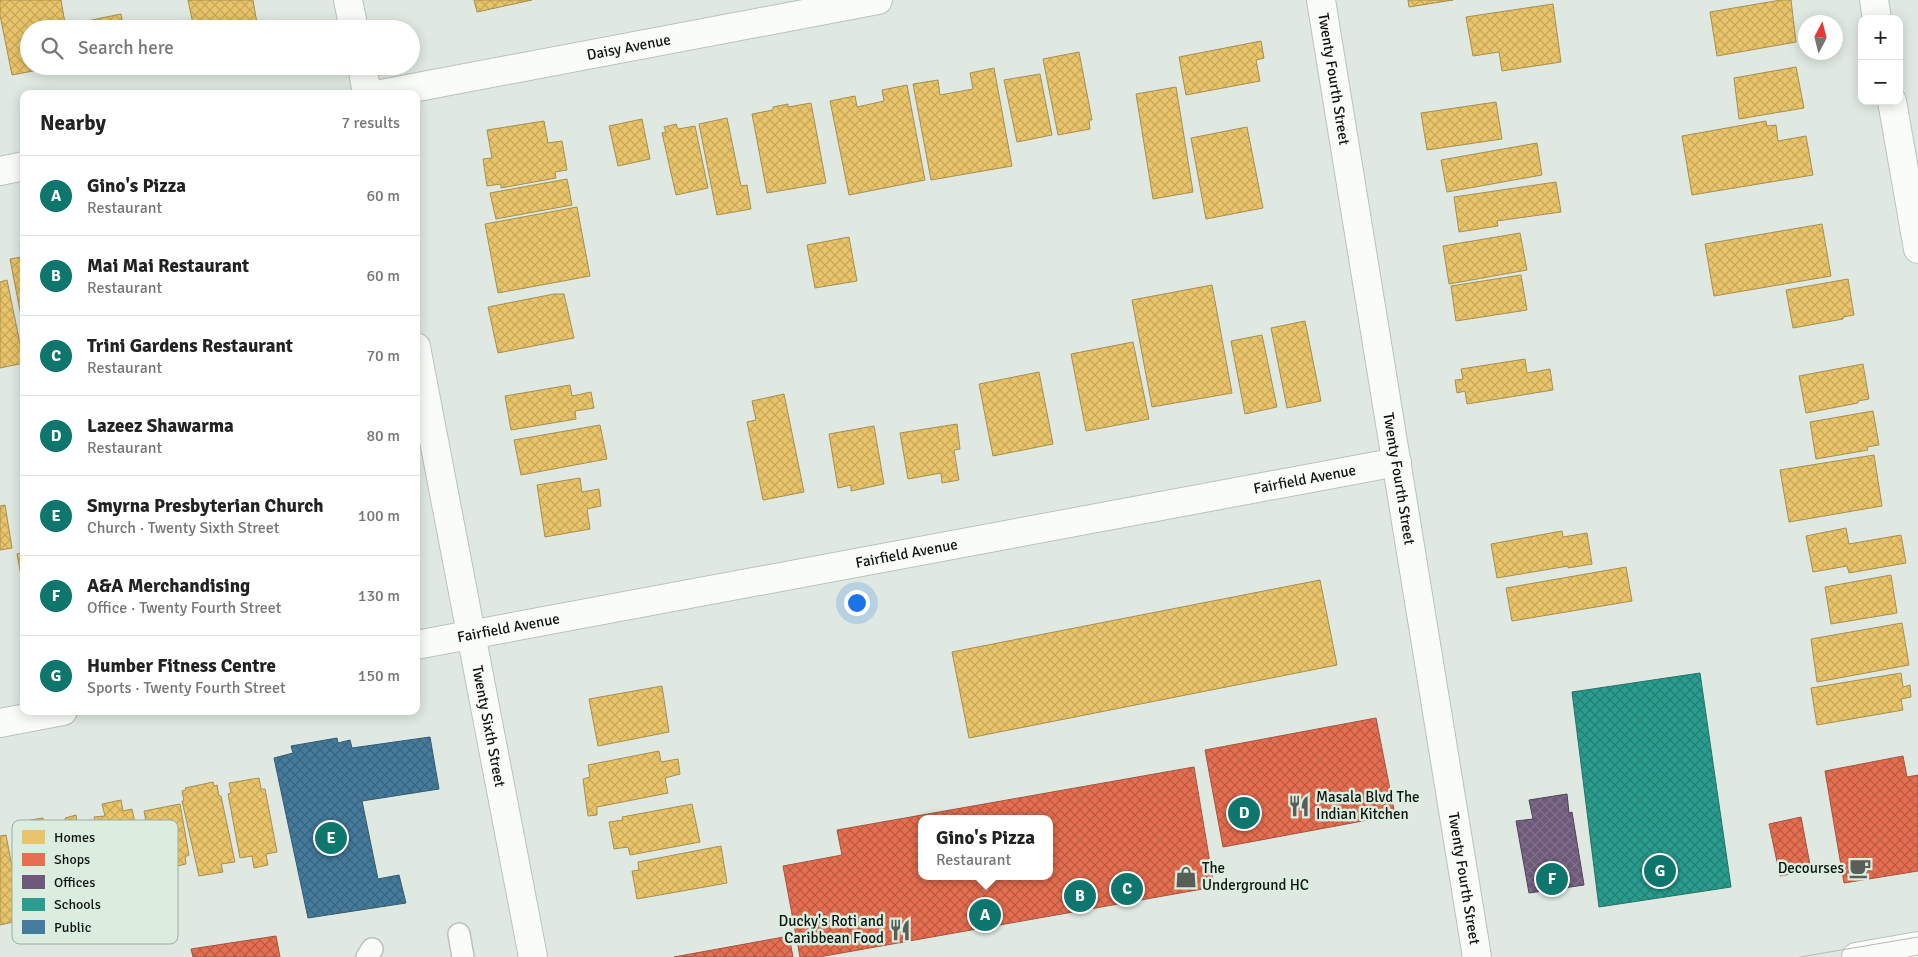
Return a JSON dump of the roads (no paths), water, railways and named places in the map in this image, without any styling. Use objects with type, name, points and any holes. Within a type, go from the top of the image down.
[{"type":"street","points":[[348,0],[352,20]]},
{"type":"street","name":"Daisy Avenue","points":[[402,90],[878,0]]},
{"type":"street","name":"Twenty Fourth Street","points":[[1321,0],[1477,957]]},
{"type":"street","points":[[1874,0],[1876,15]]},
{"type":"street","points":[[364,75],[366,90]]},
{"type":"street","points":[[1893,105],[1918,248]]},
{"type":"street","points":[[0,170],[20,167]]},
{"type":"street","name":"Twenty Sixth Street","points":[[420,368],[534,957]]},
{"type":"street","name":"Fairfield Avenue","points":[[420,644],[1397,462]]},
{"type":"street","points":[[0,723],[43,715]]},
{"type":"street","points":[[1856,957],[1918,946]]},
{"type":"lane","points":[[459,934],[463,957]]},
{"type":"tram line","points":[[1800,957],[1918,937]]},
{"type":"tram line","points":[[1908,957],[1918,955]]},
{"type":"place","name":"Masala Blvd The Indian Kitchen","points":[[1299,806]]},
{"type":"place","name":"Lazeez Shawarma","points":[[1244,813]]},
{"type":"place","name":"Smyrna Presbyterian Church","points":[[331,838]]},
{"type":"place","name":"Decourses","points":[[1860,868]]},
{"type":"place","name":"Humber Fitness Centre","points":[[1660,871]]},
{"type":"place","name":"The Underground HC","points":[[1186,877]]},
{"type":"place","name":"A&A Merchandising","points":[[1552,879]]},
{"type":"place","name":"Trini Gardens Restaurant","points":[[1127,889]]},
{"type":"place","name":"Mai Mai Restaurant","points":[[1080,896]]},
{"type":"place","name":"Gino's Pizza","points":[[985,915]]},
{"type":"place","name":"Ducky's Roti and Caribbean Food","points":[[900,930]]}]
